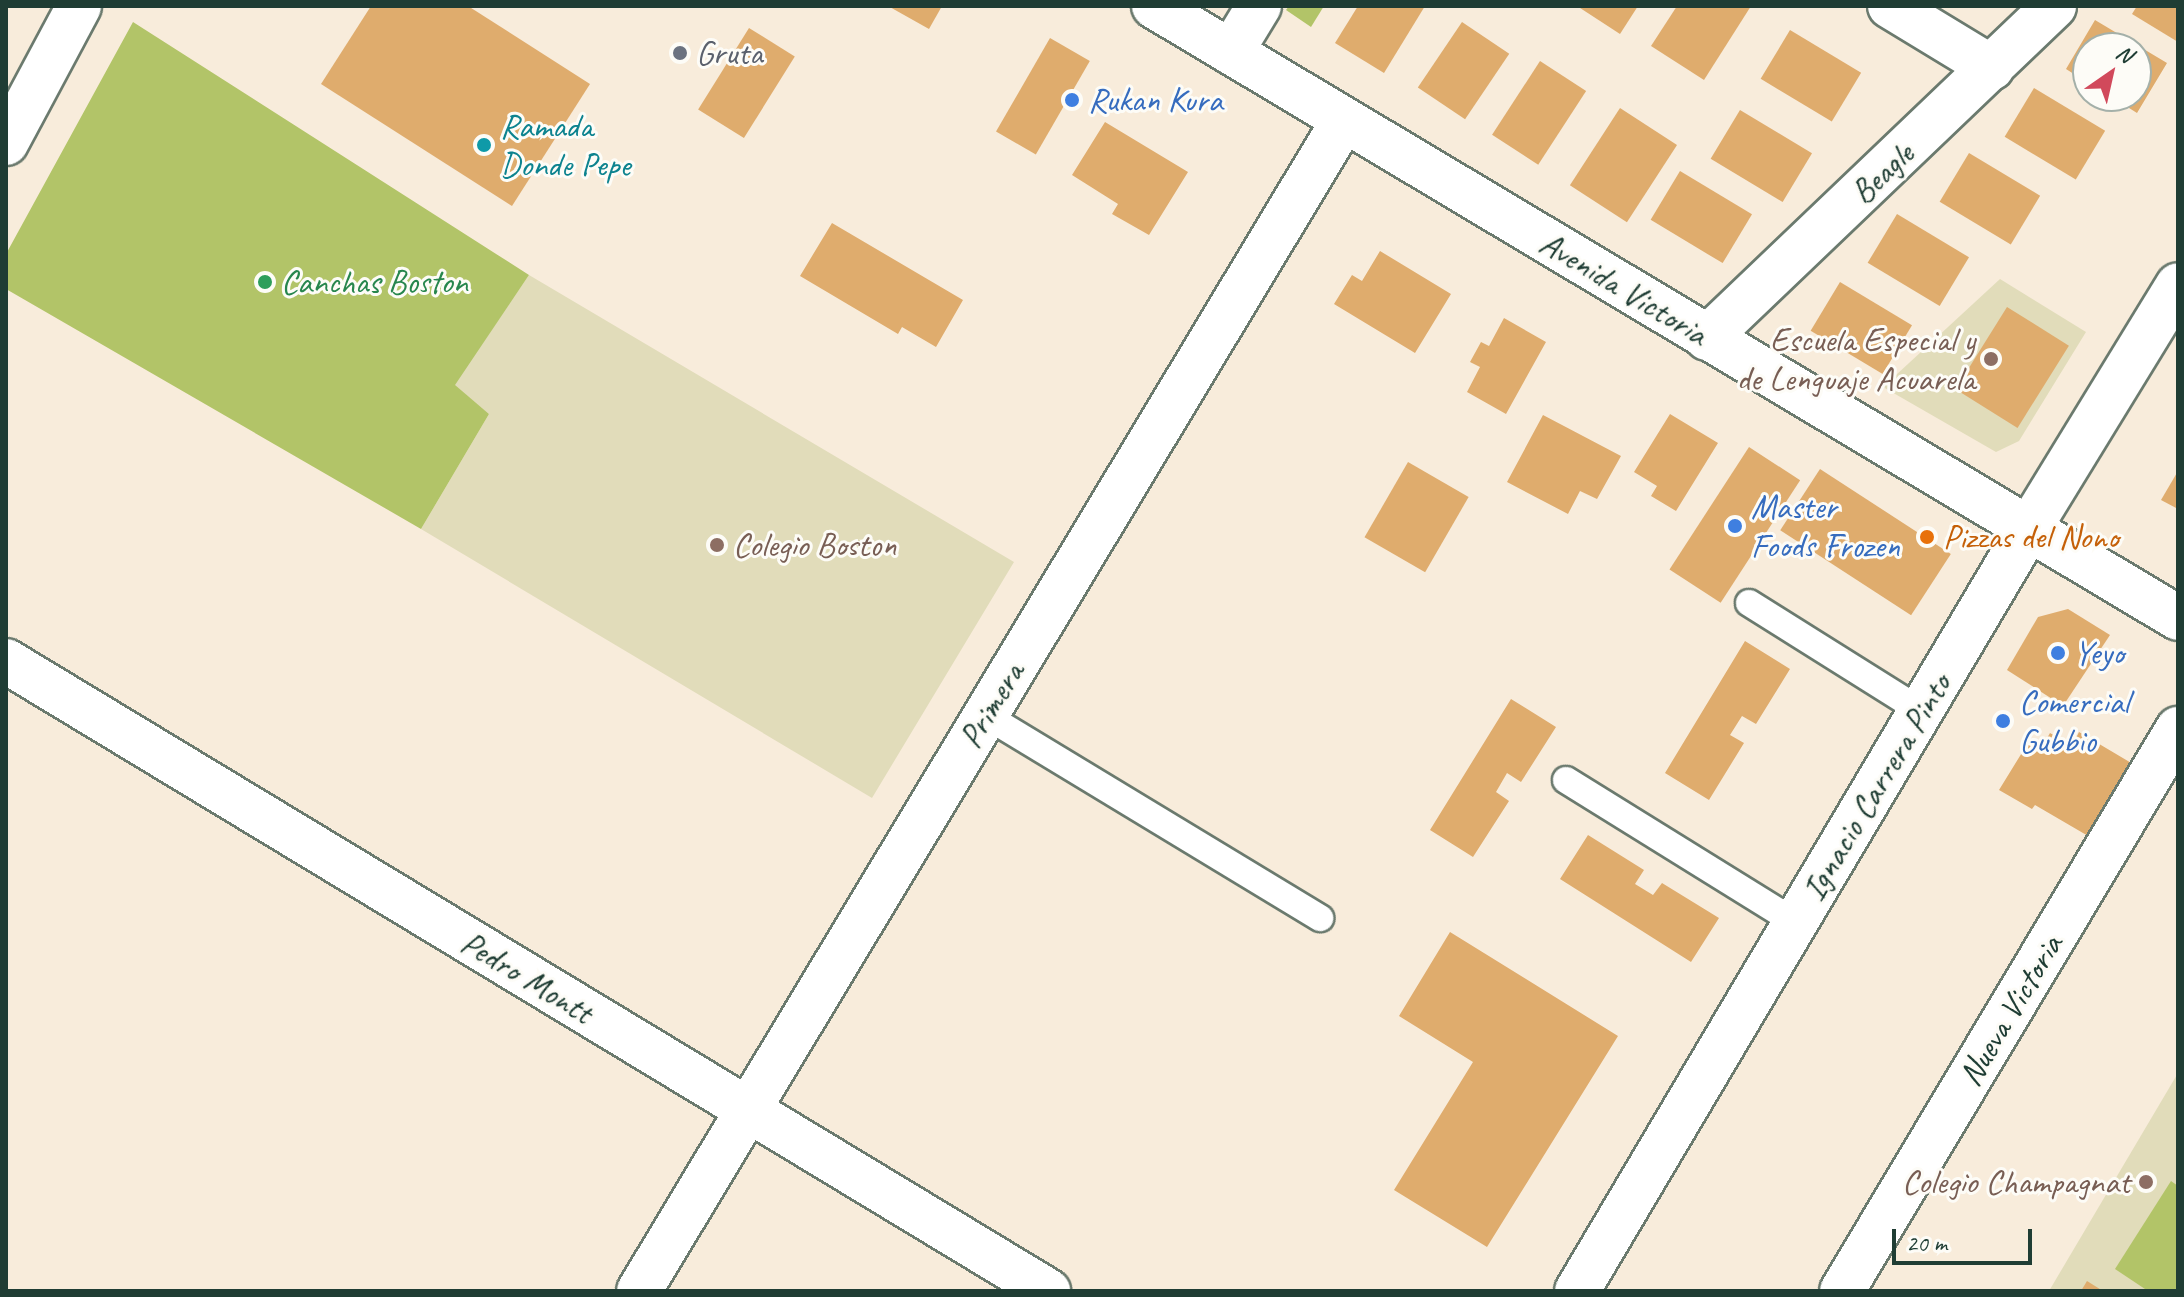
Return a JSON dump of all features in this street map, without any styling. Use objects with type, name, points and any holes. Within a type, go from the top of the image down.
[{"type":"street","points":[[6,143],[79,6]]},
{"type":"street","name":"Avenida Victoria","points":[[1154,6],[2178,618]]},
{"type":"street","points":[[1231,52],[1259,6]]},
{"type":"street","points":[[1890,6],[1992,68]]},
{"type":"street","name":"Beagle","points":[[1707,338],[2054,6]]},
{"type":"street","name":"Primera","points":[[639,1291],[1344,120]]},
{"type":"street","name":"Ignacio Carrera Pinto","points":[[1577,1291],[2028,530],[2178,285]]},
{"type":"street","name":"Pedro Montt","points":[[6,661],[1048,1291]]},
{"type":"street","name":"Nueva Victoria","points":[[1842,1291],[2178,729]]},
{"type":"lane","points":[[1749,603],[1921,711]]},
{"type":"lane","points":[[985,715],[1320,918]]},
{"type":"lane","points":[[1566,780],[1795,922]]},
{"type":"shaded area","name":"Colegio Boston","points":[[529,275],[1014,562],[872,798],[421,529],[489,414],[454,385]]},
{"type":"shaded area","name":"Escuela Especial y de Lenguaje Acuarela","points":[[2000,279],[2086,332],[2019,441],[1996,452],[1883,387]]},
{"type":"shaded area","name":"Colegio Champagnat","points":[[2178,1073],[2178,1291],[2049,1291]]},
{"type":"green space","points":[[1289,6],[1324,6],[1311,27],[1286,10]]},
{"type":"green space","name":"Canchas Boston","points":[[133,22],[529,275],[455,385],[489,414],[421,529],[6,289],[6,254]]},
{"type":"green space","points":[[2171,1181],[2178,1186],[2178,1291],[2148,1291],[2115,1269]]},
{"type":"building","name":"Ramada Donde Pepe","points":[[371,6],[468,6],[590,84],[512,206],[321,84]]},
{"type":"building","points":[[888,6],[942,6],[929,29]]},
{"type":"building","points":[[1358,6],[1425,6],[1384,73],[1335,43]]},
{"type":"building","points":[[1577,6],[1638,6],[1620,34]]},
{"type":"building","points":[[1677,6],[1751,6],[1704,80],[1651,46]]},
{"type":"building","points":[[2137,6],[2178,6],[2178,42],[2132,14]]},
{"type":"building","points":[[2095,20],[2115,32],[2088,32]]},
{"type":"building","points":[[1462,22],[1509,54],[1465,119],[1418,87]]},
{"type":"building","points":[[749,28],[795,57],[744,138],[698,109]]},
{"type":"building","points":[[1790,30],[1861,73],[1832,122],[1761,79]]},
{"type":"building","points":[[1050,38],[1090,61],[1036,155],[996,132]]},
{"type":"building","points":[[2152,54],[2167,63],[2152,88]]},
{"type":"building","points":[[2072,59],[2072,73],[2066,69]]},
{"type":"building","points":[[1540,61],[1586,91],[1538,165],[1492,135]]},
{"type":"building","points":[[2034,88],[2105,131],[2076,180],[2005,137]]},
{"type":"building","points":[[1620,108],[1677,145],[1627,222],[1570,185]]},
{"type":"building","points":[[1740,110],[1812,153],[1783,202],[1711,159]]},
{"type":"building","points":[[1105,122],[1188,172],[1149,235],[1112,214],[1118,204],[1072,175]]},
{"type":"building","points":[[1969,153],[2040,196],[2011,245],[1940,202]]},
{"type":"building","points":[[1680,171],[1752,214],[1723,263],[1651,220]]},
{"type":"building","points":[[1897,214],[1969,257],[1940,306],[1868,263]]},
{"type":"building","points":[[832,223],[963,300],[936,347],[902,327],[898,334],[800,276]]},
{"type":"building","points":[[1380,251],[1451,294],[1415,353],[1334,304],[1352,275],[1362,281]]},
{"type":"building","points":[[1840,282],[1912,325],[1883,374],[1811,331]]},
{"type":"building","points":[[2007,307],[2069,346],[2018,428],[1956,389]]},
{"type":"building","points":[[1504,318],[1546,342],[1506,414],[1467,392],[1480,367],[1470,362],[1481,342],[1489,346]]},
{"type":"building","points":[[1670,414],[1718,443],[1676,511],[1651,496],[1657,486],[1634,472]]},
{"type":"building","points":[[1543,415],[1621,456],[1597,499],[1580,491],[1568,514],[1507,482]]},
{"type":"building","name":"Master Foods Frozen","points":[[1749,447],[1800,480],[1721,603],[1669,569]]},
{"type":"building","points":[[1408,462],[1469,497],[1425,572],[1364,537]]},
{"type":"building","points":[[1820,469],[1951,554],[1911,615],[1780,530]]},
{"type":"building","points":[[2178,471],[2178,509],[2161,500]]},
{"type":"building","name":"Yeyo","points":[[2068,609],[2110,635],[2063,706],[2007,670],[2038,617]]},
{"type":"building","points":[[1745,641],[1790,669],[1756,724],[1742,716],[1730,735],[1744,743],[1709,800],[1665,773]]},
{"type":"building","points":[[1511,699],[1556,727],[1521,782],[1507,773],[1496,792],[1509,801],[1473,857],[1430,830]]},
{"type":"building","points":[[2079,732],[2138,767],[2095,840],[2035,805],[2032,809],[1999,790],[2031,738],[2043,745],[2050,733],[2072,746]]},
{"type":"building","points":[[1588,835],[1644,870],[1635,884],[1653,895],[1662,883],[1719,918],[1691,962],[1560,879]]},
{"type":"building","points":[[1450,932],[1618,1036],[1487,1247],[1394,1190],[1473,1062],[1399,1016]]},
{"type":"building","points":[[2087,1281],[2103,1291],[2081,1291]]},
{"type":"place","name":"Gruta","points":[[680,53]]},
{"type":"place","name":"Rukan Kura","points":[[1072,100]]},
{"type":"place","name":"Ramada Donde Pepe","points":[[484,145]]},
{"type":"place","name":"Canchas Boston","points":[[265,282]]},
{"type":"place","name":"Escuela Especial y de Lenguaje Acuarela","points":[[1991,359]]},
{"type":"place","name":"Master Foods Frozen","points":[[1735,526]]},
{"type":"place","name":"Pizzas del Nono","points":[[1927,537]]},
{"type":"place","name":"Colegio Boston","points":[[717,545]]},
{"type":"place","name":"Yeyo","points":[[2058,653]]},
{"type":"place","name":"Comercial Gubbio","points":[[2003,721]]},
{"type":"place","name":"Colegio Champagnat","points":[[2146,1182]]}]
